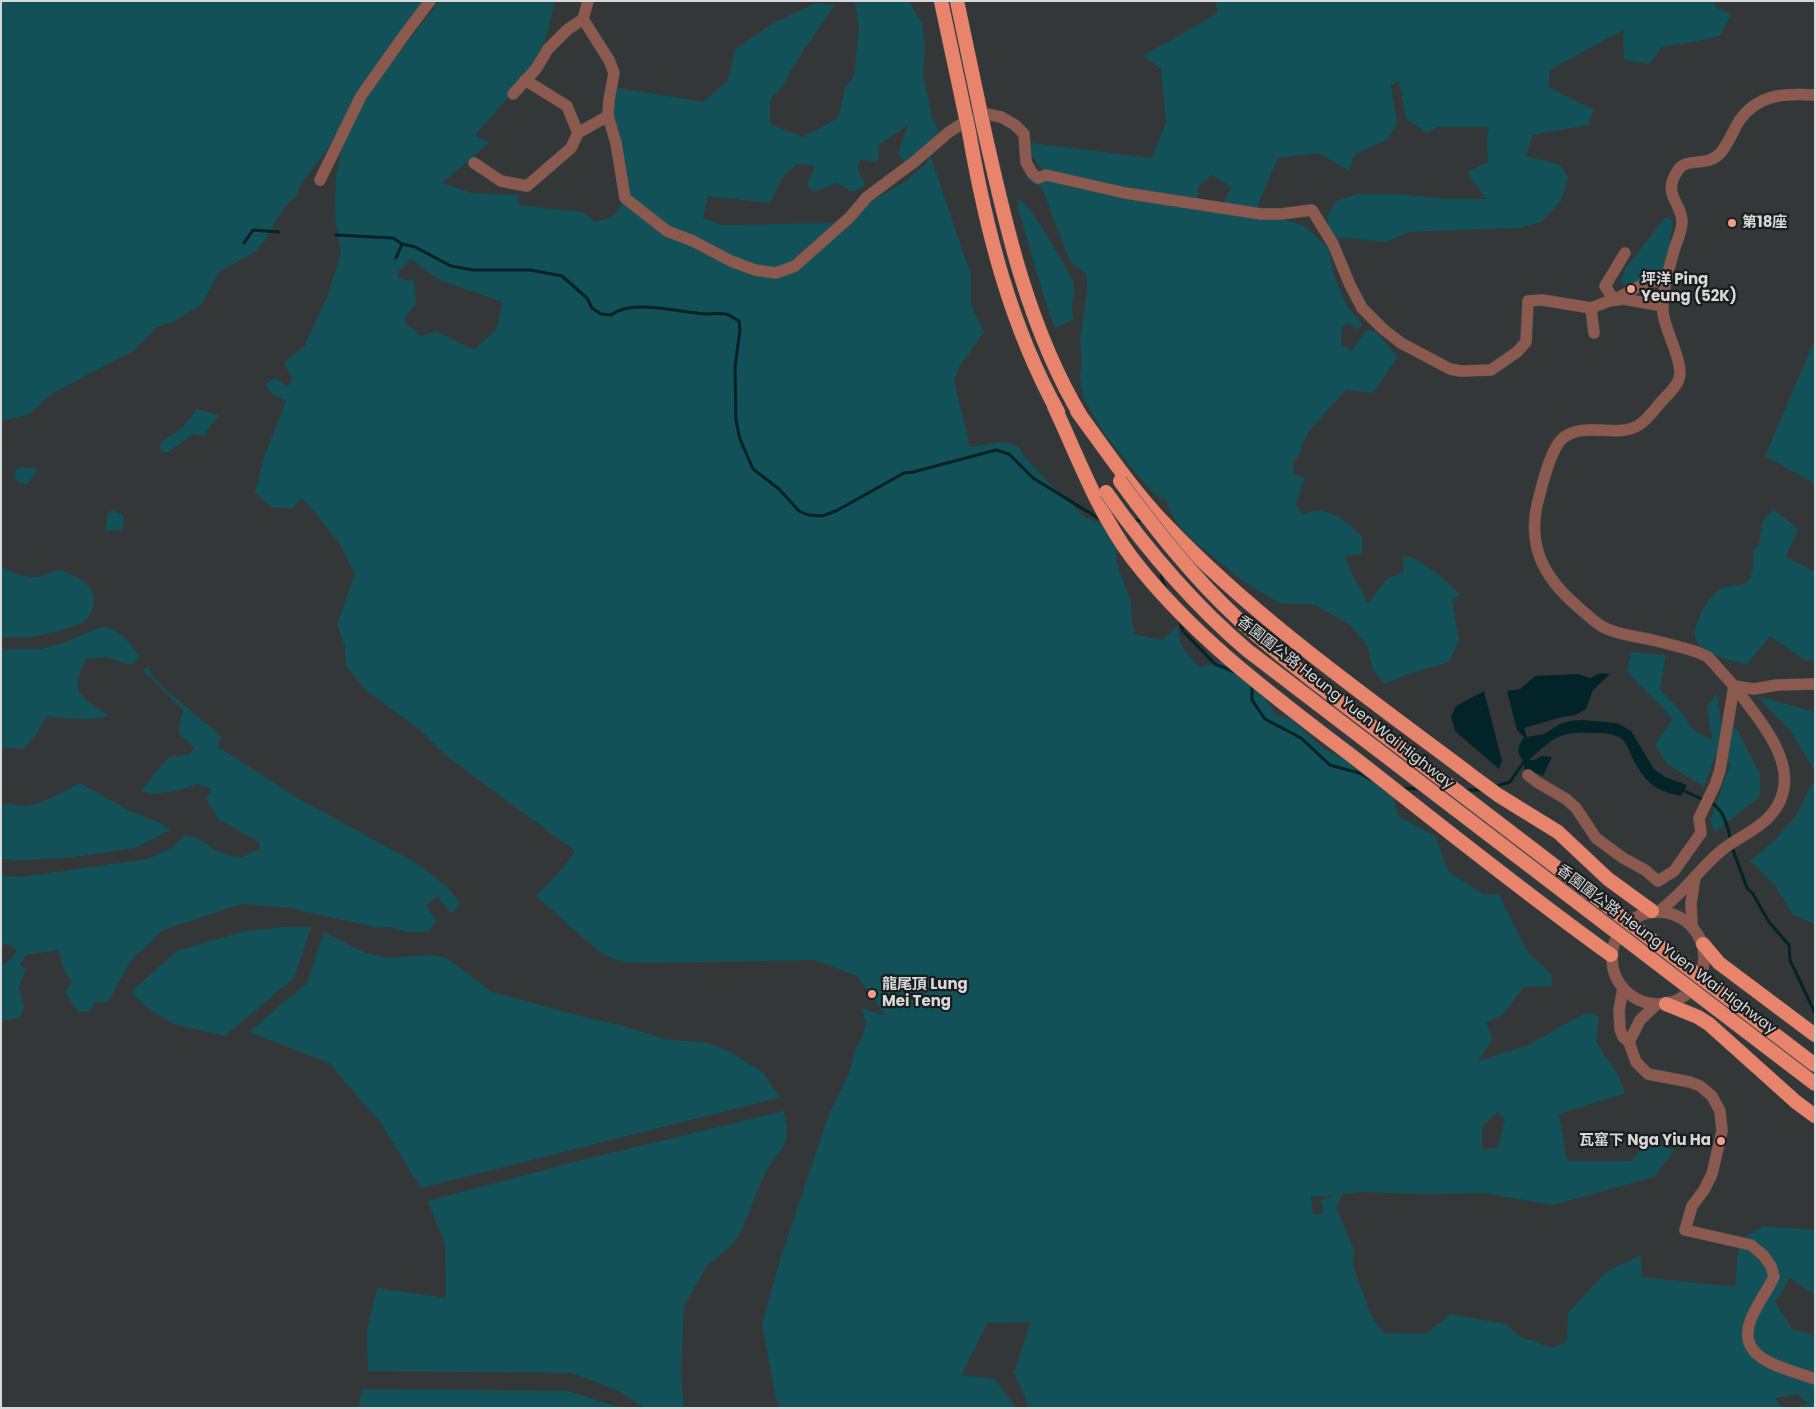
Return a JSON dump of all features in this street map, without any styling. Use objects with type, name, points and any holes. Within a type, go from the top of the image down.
[{"type":"highway","name":"香園圍公路 Heung Yuen Wai Highway","points":[[941,1],[969,132],[981,199],[1003,282],[1030,353],[1054,406],[1080,451],[1101,496],[1129,524],[1173,578],[1214,621],[1254,656],[1815,1084]]},
{"type":"highway","name":"香園圍公路 Heung Yuen Wai Highway","points":[[957,1],[1005,220],[1023,284],[1042,334],[1077,411],[1158,532],[1192,572],[1268,645],[1815,1064]]},
{"type":"highway","points":[[1124,479],[1189,549],[1269,621],[1471,776],[1558,832],[1608,879],[1656,911]]},
{"type":"highway","points":[[1101,496],[1116,535],[1132,558],[1167,600],[1212,645],[1238,668],[1551,912],[1611,955]]},
{"type":"highway","points":[[1703,944],[1719,963],[1815,1035]]},
{"type":"highway","points":[[1661,1004],[1698,1017],[1724,1037],[1796,1102],[1815,1116]]},
{"type":"street","points":[[320,180],[361,96],[430,1]]},
{"type":"street","points":[[513,94],[536,69],[548,49],[566,30],[583,19],[588,1]]},
{"type":"street","points":[[583,19],[609,60],[614,73],[608,116],[616,143],[625,198],[667,231],[755,270],[776,272],[795,266],[850,217],[867,197],[914,162],[949,132],[963,123],[986,114],[1001,117],[1015,125],[1024,134],[1026,162],[1032,173],[1038,178],[1046,175],[1125,194],[1261,214],[1282,214],[1312,210],[1332,244],[1362,308],[1401,343],[1450,369],[1460,371],[1491,370],[1517,352],[1526,342],[1528,301],[1542,300],[1591,308],[1614,300],[1647,282],[1666,281]]},
{"type":"street","points":[[526,80],[567,106],[578,133]]},
{"type":"street","points":[[1661,1004],[1644,1002],[1633,997],[1623,988],[1616,978],[1612,967],[1611,955],[1613,946],[1621,930],[1635,917],[1656,911],[1677,897],[1728,846],[1751,832],[1770,816],[1783,791],[1785,778],[1782,760],[1769,735],[1734,686],[1708,657],[1698,652],[1624,634],[1604,627],[1569,599],[1552,581],[1543,567],[1534,536],[1536,508],[1553,454],[1563,439],[1573,433],[1586,430],[1624,430],[1640,425],[1675,386],[1679,377],[1678,361],[1663,315],[1666,281],[1682,223],[1671,191],[1674,176],[1678,169],[1685,164],[1705,162],[1717,157],[1740,120],[1751,107],[1760,101],[1794,94],[1815,95]]},
{"type":"street","points":[[474,163],[501,181],[526,186],[570,148],[578,133],[608,116]]},
{"type":"street","points":[[1614,300],[1605,286],[1625,252]]},
{"type":"street","points":[[1614,300],[1633,300],[1663,306]]},
{"type":"street","points":[[1591,308],[1594,334]]},
{"type":"street","points":[[1734,686],[1754,689],[1777,685],[1815,684]]},
{"type":"street","points":[[1528,775],[1571,804],[1596,838],[1623,858],[1645,870],[1658,881],[1674,871],[1701,834],[1699,818],[1720,770],[1734,686]]},
{"type":"street","points":[[1692,926],[1691,903],[1695,877]]},
{"type":"street","points":[[1629,1042],[1640,1020],[1661,1004],[1684,996],[1698,982],[1704,964],[1703,944],[1692,926],[1676,914],[1656,911]]},
{"type":"street","points":[[1623,988],[1619,1021],[1622,1037],[1629,1042],[1636,1062],[1648,1074],[1690,1082],[1700,1086],[1712,1096],[1720,1111],[1722,1131],[1712,1174],[1704,1190],[1692,1206],[1685,1230],[1751,1245],[1763,1255],[1771,1266],[1774,1277],[1752,1317],[1748,1329],[1751,1348],[1766,1362],[1815,1379]]},
{"type":"shaded area","points":[[1,1],[425,1],[361,88],[327,150],[303,181],[294,200],[292,199],[276,220],[265,241],[253,253],[221,271],[202,304],[175,321],[157,327],[133,351],[53,393],[27,415],[1,421]]},
{"type":"shaded area","points":[[439,1],[555,1],[540,62],[475,135],[489,143],[442,183],[472,193],[518,195],[519,205],[583,212],[595,222],[614,216],[629,192],[611,105],[618,88],[704,102],[728,80],[735,50],[770,25],[816,3],[835,5],[796,62],[782,87],[770,100],[770,124],[803,137],[838,118],[845,88],[854,76],[859,30],[855,1],[909,1],[922,23],[925,47],[923,75],[932,118],[941,136],[905,162],[898,154],[908,125],[879,145],[878,162],[860,160],[858,168],[865,186],[852,192],[837,183],[813,192],[807,185],[815,166],[797,164],[782,178],[770,203],[708,196],[703,218],[722,225],[833,223],[906,181],[926,164],[930,155],[971,275],[971,305],[984,332],[959,367],[954,380],[970,447],[1003,442],[1018,446],[1024,456],[1053,487],[1086,518],[1123,529],[1118,534],[1116,562],[1131,601],[1132,622],[1135,634],[1162,640],[1177,626],[1181,645],[1199,667],[1224,661],[1262,681],[1264,697],[1277,716],[1290,718],[1324,749],[1398,785],[1394,801],[1398,816],[1435,836],[1448,871],[1483,894],[1499,895],[1526,950],[1551,974],[1552,986],[1524,987],[1502,1015],[1486,1022],[1493,1039],[1478,1061],[1526,1046],[1586,1013],[1599,1016],[1596,1042],[1617,1073],[1625,1093],[1559,1114],[1567,1161],[1631,1161],[1647,1143],[1675,1150],[1654,1177],[1553,1205],[1484,1193],[1362,1192],[1342,1194],[1336,1208],[1354,1249],[1353,1266],[1371,1315],[1383,1333],[1426,1334],[1450,1314],[1506,1324],[1519,1336],[1552,1348],[1567,1341],[1568,1313],[1606,1272],[1641,1255],[1642,1277],[1735,1287],[1739,1240],[1764,1226],[1815,1230],[1815,1295],[1790,1278],[1775,1302],[1792,1329],[1815,1336],[1815,1383],[1813,1385],[1815,1386],[1815,1408],[1797,1408],[1808,1403],[1797,1394],[1775,1398],[1783,1408],[1029,1408],[1014,1372],[1031,1322],[987,1323],[962,1375],[995,1379],[1016,1408],[778,1408],[762,1324],[781,1257],[829,1114],[849,1073],[855,1050],[862,1038],[866,1021],[861,1008],[886,1016],[857,976],[815,960],[638,963],[624,962],[601,953],[536,896],[565,866],[575,851],[445,755],[419,729],[367,691],[346,666],[345,646],[337,625],[355,574],[339,542],[302,498],[292,509],[271,507],[255,493],[264,457],[286,401],[272,394],[265,384],[276,378],[287,387],[293,380],[284,363],[305,345],[327,297],[341,254],[335,215],[336,179],[341,150],[360,109],[378,81]],"holes":[[[411,259],[440,280],[502,302],[497,328],[474,350],[436,331],[420,336],[403,320],[416,304],[414,281],[398,278],[398,272]],[[1497,1112],[1505,1120],[1498,1148],[1482,1149],[1482,1127]],[[1338,1195],[1321,1200],[1324,1213],[1313,1214],[1311,1197]]]},
{"type":"shaded area","points":[[1215,1],[1715,1],[1715,7],[1731,14],[1720,36],[1662,47],[1649,64],[1624,60],[1623,30],[1550,70],[1548,87],[1594,110],[1588,125],[1533,135],[1526,156],[1561,165],[1568,178],[1561,201],[1541,222],[1519,228],[1408,232],[1387,242],[1345,238],[1330,240],[1327,217],[1336,201],[1357,194],[1399,194],[1444,199],[1486,199],[1467,172],[1488,162],[1487,139],[1489,127],[1438,127],[1427,133],[1406,119],[1399,81],[1391,85],[1397,123],[1388,139],[1354,155],[1349,171],[1318,153],[1278,158],[1254,214],[1274,216],[1306,227],[1328,248],[1335,279],[1347,306],[1363,325],[1355,330],[1350,322],[1342,327],[1341,344],[1352,351],[1366,330],[1376,332],[1398,357],[1373,393],[1346,390],[1314,425],[1294,461],[1293,475],[1305,477],[1296,504],[1303,515],[1313,511],[1328,512],[1347,522],[1362,536],[1362,554],[1345,556],[1352,574],[1368,603],[1387,579],[1404,572],[1403,554],[1427,566],[1461,595],[1452,598],[1459,641],[1449,662],[1405,675],[1385,684],[1372,668],[1367,646],[1351,626],[1316,605],[1279,603],[1242,580],[1196,543],[1181,528],[1169,510],[1166,500],[1158,497],[1138,476],[1104,433],[1084,399],[1080,378],[1082,361],[1080,341],[1087,291],[1087,275],[1070,261],[1042,188],[1023,178],[1043,178],[1065,186],[1183,206],[1046,175],[1030,154],[1032,143],[1152,158],[1166,122],[1161,69],[1143,56],[1218,13]],"holes":[[[1212,175],[1231,187],[1222,208],[1198,206],[1198,187]]]},
{"type":"shaded area","points":[[1018,199],[1039,223],[1073,280],[1073,320],[1055,328],[1018,208]]},
{"type":"shaded area","points":[[1665,218],[1669,218],[1673,222],[1670,240],[1673,241],[1662,274],[1627,286],[1623,285],[1621,281],[1625,269]]},
{"type":"shaded area","points":[[1815,339],[1815,484],[1765,456]]},
{"type":"shaded area","points":[[197,409],[219,415],[203,436],[193,434],[167,453],[159,449],[163,441],[182,428]]},
{"type":"shaded area","points":[[35,467],[37,472],[27,484],[19,483],[14,477],[17,468]]},
{"type":"shaded area","points":[[1773,509],[1798,529],[1786,557],[1815,572],[1815,660],[1806,661],[1770,636],[1747,664],[1724,659],[1708,652],[1697,642],[1695,635],[1696,625],[1705,606],[1721,588],[1745,584],[1750,579],[1753,568],[1753,552],[1759,544],[1763,521]]},
{"type":"shaded area","points":[[113,510],[124,516],[123,531],[105,530],[108,513]]},
{"type":"shaded area","points":[[1,567],[30,577],[37,577],[59,570],[76,577],[90,588],[94,598],[91,614],[81,623],[39,636],[1,637]]},
{"type":"shaded area","points":[[101,627],[119,633],[140,657],[130,665],[107,657],[86,659],[78,680],[78,687],[85,699],[109,716],[78,719],[46,716],[38,731],[24,749],[1,748],[1,649],[41,649],[66,642]]},
{"type":"shaded area","points":[[1631,652],[1666,655],[1660,690],[1679,709],[1694,731],[1712,740],[1707,706],[1717,694],[1721,722],[1737,729],[1760,774],[1760,796],[1715,832],[1710,821],[1731,763],[1715,756],[1704,787],[1667,764],[1655,745],[1673,719],[1627,672]]},
{"type":"shaded area","points":[[149,666],[151,674],[166,690],[222,737],[217,746],[289,793],[421,866],[448,888],[461,904],[451,913],[437,896],[426,906],[437,921],[427,932],[407,932],[389,927],[379,928],[289,908],[241,904],[163,930],[131,960],[108,1002],[94,1002],[91,1011],[78,1012],[65,992],[72,981],[65,973],[58,950],[26,955],[19,965],[26,969],[19,988],[24,1007],[20,1018],[1,1021],[1,966],[10,960],[17,950],[5,943],[1,947],[1,876],[21,877],[148,859],[171,848],[185,835],[200,839],[214,850],[231,856],[242,857],[260,849],[259,842],[219,820],[206,798],[212,789],[197,784],[177,791],[150,794],[140,791],[169,757],[190,754],[194,748],[178,732],[183,710],[143,670]]},
{"type":"shaded area","points":[[1601,673],[1610,674],[1593,690],[1586,709],[1576,715],[1524,728],[1527,737],[1544,734],[1560,724],[1570,721],[1617,723],[1631,731],[1654,769],[1665,777],[1687,785],[1681,796],[1664,791],[1651,784],[1637,766],[1621,738],[1608,734],[1575,733],[1560,736],[1529,760],[1535,760],[1542,756],[1552,757],[1543,776],[1537,773],[1528,775],[1524,771],[1519,748],[1524,737],[1517,730],[1507,691],[1520,689],[1535,676],[1578,674],[1590,678]]},
{"type":"shaded area","points":[[1484,691],[1502,761],[1499,769],[1455,731],[1451,717],[1456,706]]},
{"type":"shaded area","points":[[1757,696],[1815,712],[1815,771],[1791,732]]},
{"type":"shaded area","points":[[1815,782],[1815,924],[1793,915],[1776,887],[1750,861],[1773,842],[1796,816],[1811,786]]},
{"type":"shaded area","points":[[80,783],[132,812],[160,823],[170,830],[135,848],[75,857],[12,861],[1,858],[1,806],[10,804],[25,806],[38,803]]},
{"type":"shaded area","points":[[285,927],[311,927],[294,978],[225,1036],[174,1024],[147,1008],[131,992],[177,951],[245,931]]},
{"type":"shaded area","points":[[324,932],[363,952],[388,958],[430,955],[447,958],[492,992],[621,1025],[664,1039],[709,1043],[734,1054],[762,1072],[781,1097],[421,1188],[382,1125],[329,1063],[249,1032],[307,983]]},
{"type":"shaded area","points":[[784,1111],[787,1131],[785,1144],[766,1170],[740,1234],[733,1244],[706,1267],[684,1306],[681,1375],[684,1406],[682,1408],[644,1408],[621,1392],[572,1373],[368,1371],[367,1331],[377,1288],[446,1298],[445,1245],[428,1201],[574,1162]]},
{"type":"shaded area","points":[[362,1389],[568,1391],[622,1408],[359,1408]]},
{"type":"waterway","points":[[244,243],[253,230],[279,232]]},
{"type":"waterway","points":[[336,235],[393,238],[451,266],[473,270],[530,270],[562,276],[587,298],[592,308],[601,314],[611,315],[620,310],[644,307],[706,314],[726,314],[739,321],[740,330],[735,367],[736,421],[740,439],[753,469],[779,489],[799,511],[808,515],[822,516],[836,511],[904,473],[996,450],[1009,454],[1033,478],[1098,518],[1103,518]]},
{"type":"waterway","points":[[396,258],[402,244]]},
{"type":"waterway","points":[[1131,520],[1145,521]]},
{"type":"waterway","points":[[1162,572],[1161,577],[1166,589]]},
{"type":"waterway","points":[[1179,620],[1183,631],[1215,664],[1235,672]]},
{"type":"waterway","points":[[1252,682],[1252,700],[1265,719],[1301,738],[1330,765],[1359,773],[1372,780]]},
{"type":"waterway","points":[[1493,787],[1510,782],[1525,760]]},
{"type":"waterway","points":[[1401,788],[1420,789]]},
{"type":"waterway","points":[[1680,789],[1704,800]]},
{"type":"waterway","points":[[1464,790],[1482,790]]},
{"type":"waterway","points":[[1710,802],[1722,814],[1727,824],[1731,841]]},
{"type":"waterway","points":[[1732,847],[1747,888],[1753,894],[1769,922],[1789,945],[1790,960],[1815,1013]]},
{"type":"place","name":"第18座","points":[[1732,223]]},
{"type":"place","name":"坪洋 Ping Yeung (52K)","points":[[1631,289]]},
{"type":"place","name":"龍尾頂 Lung Mei Teng","points":[[872,994]]},
{"type":"place","name":"瓦窰下 Nga Yiu Ha","points":[[1721,1141]]}]
